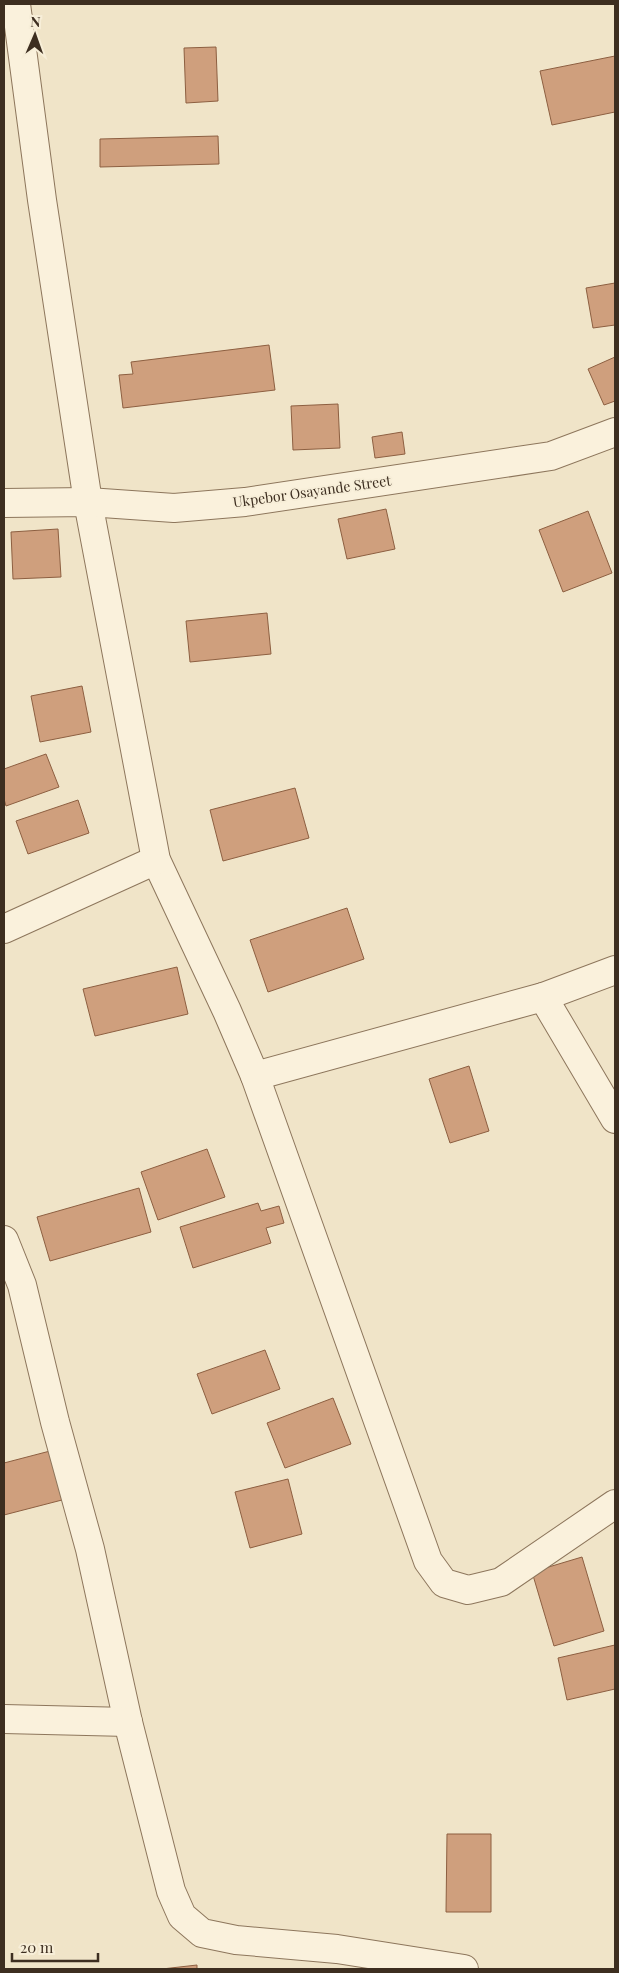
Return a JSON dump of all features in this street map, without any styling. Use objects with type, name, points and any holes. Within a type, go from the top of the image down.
[{"type":"street","points":[[16,4],[42,200],[88,502],[156,860],[228,1011],[255,1076],[428,1561],[444,1583],[468,1590],[501,1582],[615,1504]]},
{"type":"street","name":"Ukpebor Osayande Street","points":[[4,503],[88,502],[174,508],[245,502],[551,456],[615,432]]},
{"type":"street","points":[[4,929],[156,860]]},
{"type":"street","points":[[255,1076],[543,997],[615,970]]},
{"type":"street","points":[[543,997],[615,1118]]},
{"type":"street","points":[[4,1240],[13,1287],[56,1422],[90,1549],[128,1722],[171,1891],[182,1916],[202,1933],[236,1940],[338,1959],[464,1969]]},
{"type":"street","points":[[4,1719],[128,1722]]},
{"type":"building","points":[[216,47],[218,101],[186,103],[184,48]]},
{"type":"building","points":[[615,56],[615,112],[552,125],[540,71]]},
{"type":"building","points":[[218,136],[219,164],[100,167],[100,139]]},
{"type":"building","points":[[615,283],[615,325],[593,328],[586,288]]},
{"type":"building","points":[[269,345],[275,390],[123,408],[119,375],[133,374],[131,362]]},
{"type":"building","points":[[615,357],[615,401],[604,405],[588,369]]},
{"type":"building","points":[[338,404],[340,448],[293,450],[291,406]]},
{"type":"building","points":[[402,432],[405,454],[375,458],[372,437]]},
{"type":"building","points":[[386,509],[395,549],[347,559],[338,519]]},
{"type":"building","points":[[588,511],[612,573],[563,592],[539,530]]},
{"type":"building","points":[[58,529],[61,577],[13,579],[11,532]]},
{"type":"building","points":[[267,613],[271,654],[190,662],[186,621]]},
{"type":"building","points":[[82,686],[91,732],[40,742],[31,696]]},
{"type":"building","points":[[46,754],[59,787],[6,806],[4,799],[4,769]]},
{"type":"building","points":[[295,788],[309,838],[223,861],[210,810]]},
{"type":"building","points":[[78,800],[89,833],[28,854],[16,821]]},
{"type":"building","points":[[347,908],[364,959],[268,992],[250,940]]},
{"type":"building","points":[[177,967],[188,1014],[95,1036],[83,989]]},
{"type":"building","points":[[469,1066],[489,1131],[450,1143],[429,1079]]},
{"type":"building","points":[[207,1149],[225,1197],[158,1220],[141,1172]]},
{"type":"building","points":[[139,1188],[151,1232],[50,1261],[37,1217]]},
{"type":"building","points":[[258,1203],[261,1211],[279,1206],[284,1223],[266,1228],[271,1243],[193,1268],[180,1227]]},
{"type":"building","points":[[265,1350],[280,1389],[212,1414],[197,1374]]},
{"type":"building","points":[[333,1398],[351,1444],[285,1468],[267,1423]]},
{"type":"building","points":[[50,1451],[62,1500],[4,1515],[4,1463]]},
{"type":"building","points":[[288,1479],[302,1534],[250,1548],[235,1492]]},
{"type":"building","points":[[582,1557],[604,1631],[554,1646],[532,1572]]},
{"type":"building","points":[[615,1645],[615,1689],[567,1700],[558,1658]]},
{"type":"building","points":[[447,1834],[491,1834],[491,1912],[446,1912]]},
{"type":"building","points":[[197,1965],[197,1969],[162,1969]]}]
